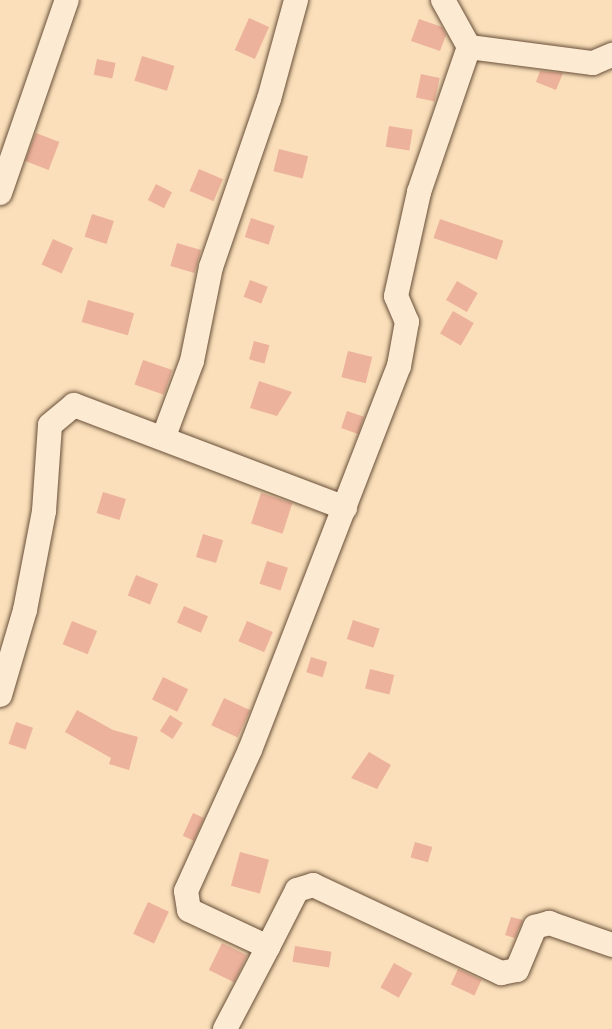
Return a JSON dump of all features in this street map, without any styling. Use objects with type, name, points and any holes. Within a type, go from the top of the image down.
[{"type":"street","points":[[0,193],[67,0]]},
{"type":"street","points":[[164,436],[192,361],[211,267],[269,99],[296,0]]},
{"type":"street","points":[[268,947],[189,910],[186,891],[250,750],[399,366],[407,321],[396,296],[419,192],[469,47],[443,0]]},
{"type":"street","points":[[469,47],[606,61]]},
{"type":"street","points":[[0,695],[25,610],[44,511],[50,425],[74,405],[164,436],[345,508]]},
{"type":"street","points":[[225,1029],[297,890],[313,885],[501,973],[517,970],[535,927],[549,923],[612,945]]},
{"type":"building","points":[[249,18],[269,27],[255,59],[235,50]]},
{"type":"building","points":[[419,19],[442,27],[446,35],[440,51],[411,41]]},
{"type":"building","points":[[142,56],[175,66],[167,91],[134,81]]},
{"type":"building","points":[[97,59],[116,63],[112,79],[94,75]]},
{"type":"building","points":[[540,71],[563,73],[556,90],[536,82]]},
{"type":"building","points":[[421,74],[440,78],[435,101],[416,97]]},
{"type":"building","points":[[389,126],[413,130],[409,150],[386,147]]},
{"type":"building","points":[[36,133],[59,142],[49,170],[25,161]]},
{"type":"building","points":[[279,149],[308,156],[303,179],[273,171]]},
{"type":"building","points":[[199,169],[223,179],[214,201],[190,191]]},
{"type":"building","points":[[156,184],[172,192],[164,208],[148,200]]},
{"type":"building","points":[[92,214],[114,221],[106,244],[85,237]]},
{"type":"building","points":[[251,218],[275,226],[269,245],[245,237]]},
{"type":"building","points":[[440,219],[503,241],[497,260],[433,238]]},
{"type":"building","points":[[53,239],[73,248],[62,274],[42,265]]},
{"type":"building","points":[[177,243],[201,250],[194,273],[170,266]]},
{"type":"building","points":[[250,280],[268,287],[261,304],[244,297]]},
{"type":"building","points":[[457,281],[478,293],[467,312],[446,300]]},
{"type":"building","points":[[88,300],[134,313],[128,335],[82,322]]},
{"type":"building","points":[[453,311],[474,323],[461,346],[440,334]]},
{"type":"building","points":[[254,341],[269,345],[265,363],[249,359]]},
{"type":"building","points":[[348,351],[372,357],[366,383],[341,377]]},
{"type":"building","points":[[143,360],[172,370],[164,395],[135,385]]},
{"type":"building","points":[[259,381],[292,392],[277,416],[250,408]]},
{"type":"building","points":[[347,411],[364,417],[358,434],[341,428]]},
{"type":"building","points":[[103,492],[126,499],[120,520],[97,513]]},
{"type":"building","points":[[261,493],[292,503],[282,534],[251,523]]},
{"type":"building","points":[[203,534],[223,540],[216,563],[196,557]]},
{"type":"building","points":[[267,561],[288,568],[281,591],[260,584]]},
{"type":"building","points":[[136,575],[158,584],[150,604],[128,595]]},
{"type":"building","points":[[184,606],[208,616],[201,633],[177,623]]},
{"type":"building","points":[[353,620],[380,629],[373,648],[347,639]]},
{"type":"building","points":[[72,621],[97,631],[88,654],[63,644]]},
{"type":"building","points":[[247,621],[273,632],[264,652],[238,641]]},
{"type":"building","points":[[311,657],[327,662],[323,677],[306,672]]},
{"type":"building","points":[[370,669],[394,675],[389,694],[365,688]]},
{"type":"building","points":[[163,677],[188,689],[177,712],[152,699]]},
{"type":"building","points":[[224,698],[250,710],[238,737],[211,725]]},
{"type":"building","points":[[77,710],[113,730],[138,737],[129,770],[109,764],[111,758],[65,732]]},
{"type":"building","points":[[170,715],[183,723],[173,739],[160,731]]},
{"type":"building","points":[[16,722],[33,728],[26,750],[9,744]]},
{"type":"building","points":[[369,752],[391,765],[377,789],[351,778]]},
{"type":"building","points":[[193,813],[204,818],[194,841],[183,836]]},
{"type":"building","points":[[415,842],[432,847],[428,862],[411,857]]},
{"type":"building","points":[[240,852],[269,860],[260,894],[231,886]]},
{"type":"building","points":[[148,902],[169,912],[154,943],[133,934]]},
{"type":"building","points":[[511,917],[523,920],[515,938],[505,935]]},
{"type":"building","points":[[222,943],[247,955],[234,982],[209,970]]},
{"type":"building","points":[[295,946],[332,952],[329,968],[292,962]]},
{"type":"building","points":[[394,963],[412,973],[399,998],[380,987]]},
{"type":"building","points":[[458,969],[482,980],[474,995],[451,984]]}]
